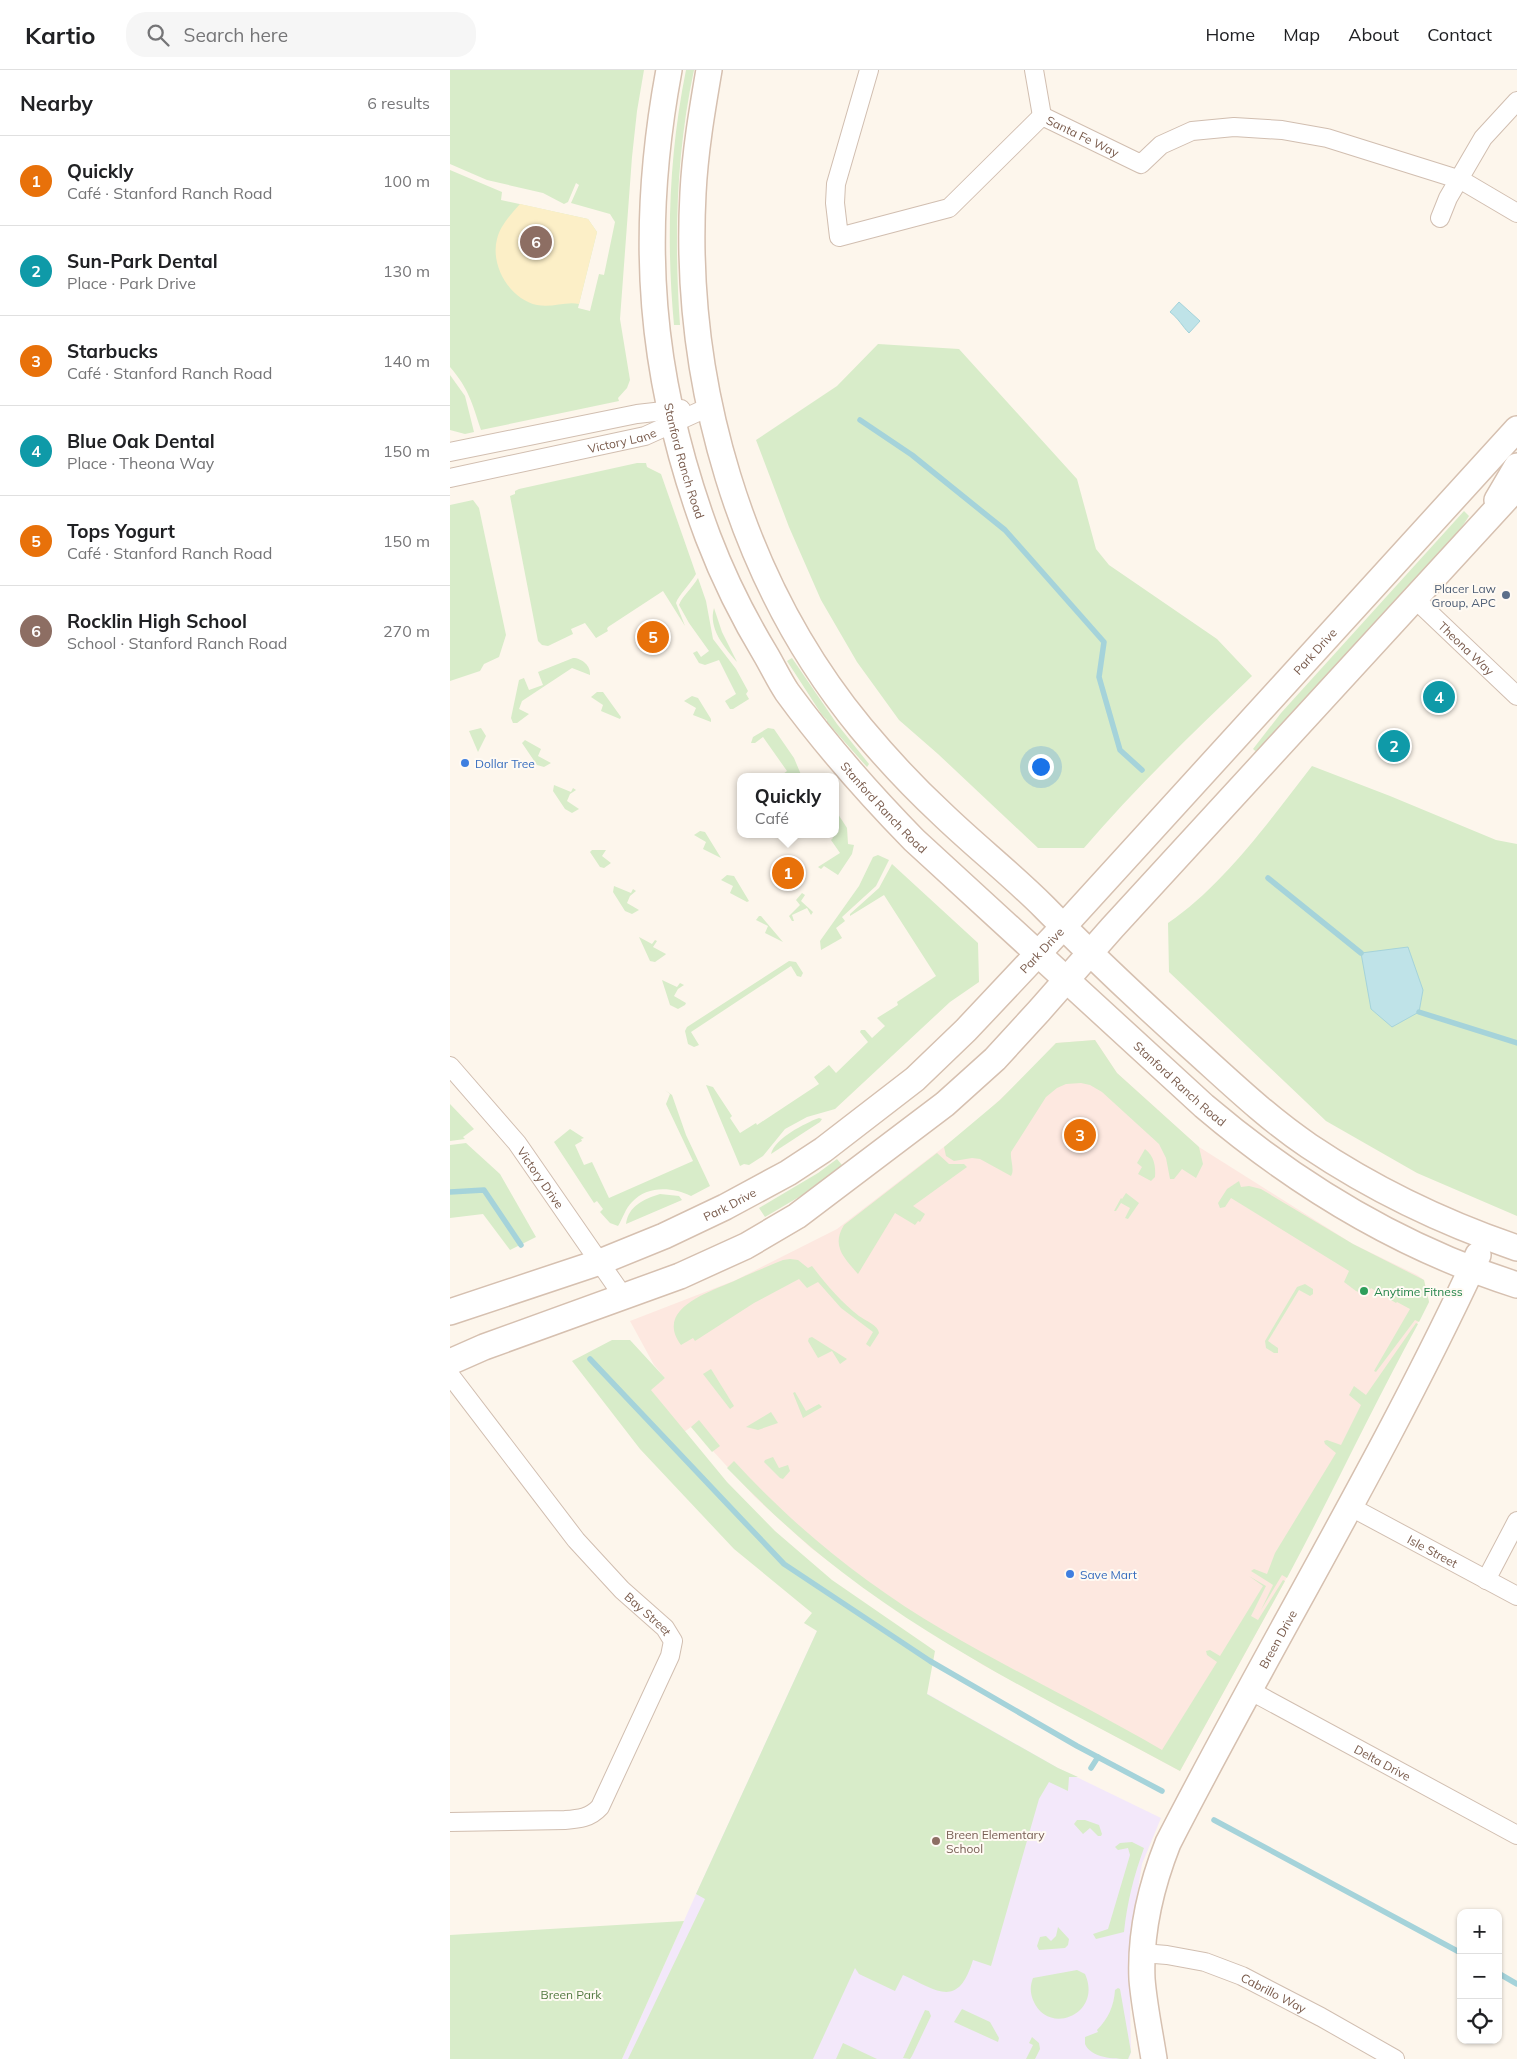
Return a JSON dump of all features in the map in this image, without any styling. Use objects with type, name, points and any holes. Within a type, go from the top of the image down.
[{"type":"main road","name":"Stanford Ranch Road","points":[[669,70],[657,147],[652,231],[655,319],[670,416],[690,485],[719,565],[736,604],[787,691],[871,797],[914,840],[1204,1106],[1245,1141],[1336,1203],[1385,1231],[1471,1270],[1517,1285]]},
{"type":"main road","points":[[709,70],[697,150],[692,231],[696,312],[700,353],[709,407],[740,512],[755,550],[791,624],[830,685],[859,725],[913,786],[1225,1078],[1307,1144],[1356,1175],[1444,1220],[1517,1248]]},
{"type":"main road","name":"Park Drive","points":[[450,1312],[600,1262],[664,1236],[724,1207],[788,1173],[823,1150],[915,1079],[966,1030],[1063,927],[1517,429]]},
{"type":"main road","points":[[1484,524],[1517,466]]},
{"type":"main road","points":[[450,1362],[484,1347],[689,1272],[746,1246],[797,1216],[945,1104],[995,1059],[1517,487]]},
{"type":"main road","name":"Breen Drive","points":[[1154,2059],[1142,1981],[1142,1953],[1150,1897],[1156,1874],[1168,1843],[1459,1297],[1486,1237]]},
{"type":"street","name":"Santa Fe Way","points":[[870,70],[836,184],[835,203],[839,237],[949,208],[1042,116],[1141,164],[1161,145],[1192,131],[1234,127],[1282,130],[1327,138],[1461,180],[1517,213]]},
{"type":"street","points":[[1034,70],[1042,116]]},
{"type":"street","points":[[1440,218],[1448,198],[1461,180],[1483,138],[1517,101]]},
{"type":"street","name":"Victory Lane","points":[[450,452],[637,414],[670,416],[709,407]]},
{"type":"street","name":"Victory Lane","points":[[450,478],[645,436],[670,416]]},
{"type":"street","name":"Theona Way","points":[[1415,599],[1517,696]]},
{"type":"street","name":"Victory Drive","points":[[450,1066],[517,1143],[623,1296]]},
{"type":"street","name":"Bay Street","points":[[450,1374],[576,1540],[622,1590],[665,1628],[673,1641],[670,1656],[600,1807],[593,1815],[565,1820],[450,1822]]},
{"type":"street","name":"Isle Street","points":[[1349,1506],[1517,1596]]},
{"type":"street","points":[[1486,1580],[1517,1521]]},
{"type":"street","name":"Delta Drive","points":[[1249,1690],[1517,1835]]},
{"type":"street","name":"Cabrillo Way","points":[[1142,1953],[1168,1954],[1205,1962],[1242,1976],[1395,2059]]},
{"type":"shaded area","points":[[1095,1040],[1117,1073],[1199,1147],[1353,1244],[1417,1275],[1424,1280],[1429,1302],[1373,1406],[1285,1581],[1180,1771],[983,1665],[884,1602],[811,1548],[755,1497],[691,1427],[684,1432],[650,1389],[665,1378],[654,1365],[630,1321],[736,1280],[837,1229],[975,1123],[1028,1073],[1056,1043]]},
{"type":"shaded area","name":"Breen Elementary School","points":[[817,1631],[1058,1768],[1161,1818],[1142,1864],[1129,1948],[1131,2052],[1129,2059],[622,2059]]},
{"type":"green space","points":[[450,70],[644,70],[632,157],[620,319],[630,380],[627,388],[618,398],[619,401],[481,430],[466,389],[450,367],[450,170],[502,192],[501,200],[588,219],[597,232],[578,308],[590,311],[599,274],[604,275],[615,222],[610,214],[571,203],[579,185],[576,183],[568,202],[564,204],[543,193],[487,180],[450,164]]},
{"type":"green space","points":[[686,70],[694,70],[683,133],[680,165],[677,261],[680,325],[674,325],[670,261],[671,197],[676,133]]},
{"type":"green space","points":[[878,344],[959,349],[1077,479],[1096,549],[1109,565],[1217,639],[1252,676],[1145,782],[1084,848],[1038,848],[899,720],[857,662],[821,600],[789,527],[756,440],[837,386]]},
{"type":"green space","points":[[450,375],[465,396],[474,432],[465,434],[450,430]]},
{"type":"green space","points":[[637,463],[646,463],[647,467],[661,474],[696,574],[676,603],[685,626],[663,591],[608,627],[608,631],[596,638],[585,623],[571,629],[573,634],[548,646],[542,645],[538,641],[510,496],[519,489]]},
{"type":"green space","points":[[473,500],[479,508],[506,635],[499,657],[484,664],[480,671],[450,681],[450,505]]},
{"type":"green space","points":[[1464,511],[1469,516],[1458,533],[1259,754],[1253,749],[1281,713]]},
{"type":"green space","points":[[698,578],[706,601],[713,639],[736,669],[748,691],[746,694],[749,699],[733,709],[730,709],[725,701],[736,694],[719,660],[705,665],[699,663],[693,653],[697,651],[701,657],[709,651],[679,605]]},
{"type":"green space","points":[[714,608],[722,632],[737,662],[722,644],[715,630],[713,623]]},
{"type":"green space","points":[[573,658],[580,659],[585,663],[590,675],[572,668],[522,701],[519,709],[529,714],[517,723],[513,723],[511,718],[519,680],[524,678],[529,690],[543,685],[538,672]]},
{"type":"green space","points":[[792,658],[837,724],[869,764],[867,767],[822,715],[787,661]]},
{"type":"green space","points":[[597,692],[603,692],[621,717],[620,719],[601,711],[603,705],[591,697]]},
{"type":"green space","points":[[692,696],[698,698],[711,722],[693,715],[696,708],[684,701]]},
{"type":"green space","points":[[481,728],[486,736],[478,752],[469,731]]},
{"type":"green space","points":[[768,728],[774,729],[794,758],[800,773],[784,773],[787,771],[763,737],[755,743],[751,743],[753,737]]},
{"type":"green space","points":[[525,740],[541,749],[538,756],[551,763],[544,767],[537,765],[522,743]]},
{"type":"green space","points":[[1312,766],[1496,840],[1517,844],[1517,1216],[1417,1173],[1326,1121],[1169,972],[1168,923],[1189,908],[1227,871],[1263,829]]},
{"type":"green space","points":[[554,785],[571,792],[573,788],[576,790],[570,794],[567,801],[579,809],[572,813],[565,809],[553,791]]},
{"type":"green space","points":[[839,816],[847,828],[848,844],[854,845],[852,854],[838,875],[824,866],[821,869],[818,867],[840,853],[831,840],[839,838]]},
{"type":"green space","points":[[700,831],[705,832],[721,858],[703,849],[706,842],[694,835]]},
{"type":"green space","points":[[592,850],[606,850],[602,856],[611,863],[604,868],[600,867],[590,852]]},
{"type":"green space","points":[[878,855],[889,860],[876,886],[842,917],[845,921],[836,928],[842,938],[821,950],[820,941],[859,886],[873,857]]},
{"type":"green space","points":[[892,864],[978,943],[979,982],[950,1002],[835,1109],[807,1117],[785,1129],[763,1156],[749,1165],[744,1164],[740,1166],[706,1085],[713,1087],[732,1116],[730,1118],[740,1133],[756,1123],[757,1125],[819,1084],[814,1077],[829,1065],[836,1073],[868,1042],[860,1032],[861,1030],[865,1030],[872,1038],[885,1026],[877,1018],[898,1005],[897,1002],[936,976],[884,895],[850,916],[879,888]]},
{"type":"green space","points":[[727,875],[734,876],[749,901],[747,902],[730,893],[733,886],[721,880]]},
{"type":"green space","points":[[614,886],[631,893],[633,889],[636,891],[630,896],[627,903],[639,910],[632,914],[625,911],[613,892]]},
{"type":"green space","points":[[802,893],[805,895],[801,901],[813,912],[811,915],[807,908],[792,915],[794,921],[792,921],[789,916],[800,905],[796,900]]},
{"type":"green space","points":[[759,916],[783,942],[765,933],[768,926],[756,920]]},
{"type":"green space","points":[[639,937],[652,944],[655,940],[657,941],[653,947],[666,954],[655,962],[650,961]]},
{"type":"green space","points":[[789,961],[796,962],[803,973],[801,977],[797,976],[791,966],[691,1032],[699,1045],[694,1047],[688,1044],[685,1031],[687,1027]]},
{"type":"green space","points":[[662,980],[677,987],[680,983],[684,985],[678,989],[674,996],[686,1003],[685,1005],[678,1009],[670,1005]]},
{"type":"green space","points":[[1095,1040],[1117,1073],[1199,1147],[1203,1164],[1196,1178],[1182,1169],[1174,1179],[1170,1179],[1166,1158],[1159,1144],[1102,1092],[1090,1085],[1081,1083],[1066,1084],[1057,1088],[1046,1097],[1011,1152],[1013,1171],[1011,1176],[980,1159],[972,1158],[954,1161],[946,1156],[944,1147],[1000,1100],[1056,1043]]},
{"type":"green space","points":[[665,1090],[672,1095],[686,1135],[710,1186],[691,1196],[668,1189],[653,1190],[638,1196],[626,1211],[618,1226],[610,1223],[600,1212],[603,1209],[597,1201],[594,1203],[554,1142],[570,1129],[584,1138],[575,1145],[584,1165],[592,1162],[609,1198],[693,1161],[666,1104],[670,1094]]},
{"type":"green space","points":[[450,1104],[474,1129],[463,1137],[465,1139],[450,1141]]},
{"type":"green space","points":[[819,1118],[822,1119],[820,1122],[771,1154],[773,1148],[784,1137]]},
{"type":"green space","points":[[466,1143],[500,1174],[536,1237],[510,1250],[483,1214],[450,1218],[450,1145]]},
{"type":"green space","points":[[1145,1149],[1155,1165],[1155,1177],[1151,1181],[1138,1174],[1142,1167],[1137,1163]]},
{"type":"green space","points":[[937,1153],[949,1164],[964,1164],[967,1167],[913,1206],[925,1214],[920,1222],[918,1221],[915,1225],[895,1213],[858,1274],[844,1257],[839,1246],[840,1232],[844,1225]]},
{"type":"green space","points":[[837,1159],[842,1165],[821,1184],[765,1217],[759,1208],[818,1173]]},
{"type":"green space","points":[[1239,1181],[1241,1187],[1249,1186],[1261,1189],[1353,1244],[1424,1280],[1429,1302],[1419,1322],[1415,1320],[1376,1372],[1374,1371],[1410,1309],[1371,1288],[1366,1295],[1356,1291],[1344,1282],[1349,1271],[1231,1198],[1225,1207],[1220,1208],[1218,1203],[1227,1189]]},
{"type":"green space","points":[[1126,1193],[1139,1203],[1128,1219],[1125,1218],[1130,1208],[1121,1203],[1116,1211],[1114,1211]]},
{"type":"green space","points":[[660,1194],[679,1196],[682,1200],[626,1224],[633,1208],[648,1198]]},
{"type":"green space","points":[[783,1260],[798,1260],[808,1268],[812,1266],[846,1304],[878,1330],[879,1333],[870,1347],[866,1344],[873,1332],[841,1308],[818,1282],[807,1288],[799,1279],[754,1303],[695,1341],[693,1338],[681,1345],[674,1332],[674,1321],[679,1312],[688,1304],[711,1291]]},
{"type":"green space","points":[[1305,1284],[1313,1289],[1313,1294],[1310,1296],[1299,1290],[1268,1341],[1278,1348],[1278,1353],[1274,1353],[1266,1348],[1265,1341],[1297,1287]]},
{"type":"green space","points":[[1416,1323],[1418,1324],[1287,1578],[1282,1575],[1261,1610],[1273,1585],[1251,1571],[1254,1569],[1267,1574],[1275,1553],[1336,1453],[1324,1441],[1327,1440],[1341,1445],[1361,1405],[1349,1395],[1354,1386],[1366,1395]]},
{"type":"green space","points":[[812,1337],[847,1359],[840,1364],[832,1351],[818,1358],[808,1341]]},
{"type":"green space","name":"Breen Elementary School","points":[[612,1340],[630,1340],[665,1378],[651,1390],[727,1482],[775,1531],[832,1580],[935,1651],[927,1694],[1058,1768],[1078,1777],[1069,1777],[1068,1791],[1049,1782],[1039,1799],[991,1966],[973,1960],[961,1985],[946,1992],[903,1975],[895,1991],[859,1974],[855,1968],[813,2059],[628,2059],[705,1899],[696,1894],[817,1631],[804,1623],[812,1613],[734,1549],[640,1449],[572,1361]]},
{"type":"green space","points":[[711,1369],[734,1406],[730,1409],[703,1374]]},
{"type":"green space","points":[[795,1392],[806,1411],[819,1404],[822,1407],[803,1418],[793,1393]]},
{"type":"green space","points":[[771,1412],[778,1423],[758,1430],[746,1427]]},
{"type":"green space","points":[[699,1420],[720,1446],[712,1452],[691,1427]]},
{"type":"green space","points":[[773,1457],[779,1468],[788,1465],[790,1471],[783,1479],[764,1462]]},
{"type":"green space","points":[[734,1461],[806,1532],[859,1574],[914,1613],[1162,1750],[1217,1662],[1207,1655],[1206,1651],[1210,1650],[1220,1656],[1263,1586],[1249,1576],[1266,1586],[1251,1616],[1258,1620],[1283,1580],[1285,1581],[1180,1771],[964,1654],[882,1601],[827,1560],[768,1509],[727,1468]]},
{"type":"green space","points":[[1077,1820],[1085,1820],[1099,1825],[1101,1836],[1098,1836],[1090,1828],[1083,1834],[1074,1824]]},
{"type":"green space","points":[[1132,1842],[1144,1848],[1131,1889],[1124,1932],[1096,1939],[1093,1934],[1108,1929],[1130,1855],[1128,1848],[1118,1850],[1115,1847],[1120,1843]]},
{"type":"green space","name":"Breen Park","points":[[684,1921],[622,2059],[450,2059],[450,1935]]},
{"type":"green space","points":[[1058,1927],[1069,1939],[1068,1945],[1065,1948],[1039,1950],[1037,1946],[1040,1937],[1046,1936],[1051,1941],[1056,1936]]},
{"type":"green space","points":[[1077,1970],[1085,1974],[1089,1988],[1087,2000],[1080,2010],[1071,2016],[1061,2019],[1050,2017],[1040,2011],[1031,1995],[1033,1978]]},
{"type":"green space","points":[[1120,1989],[1131,2052],[1128,2059],[1098,2055],[1088,2049],[1085,2044],[1085,2037],[1098,2032],[1097,2030],[1107,2017],[1112,2007],[1115,1990]]},
{"type":"green space","points":[[962,2009],[990,2022],[999,2038],[998,2042],[954,2022]]},
{"type":"green space","points":[[925,2010],[929,2011],[931,2016],[910,2059],[903,2058]]},
{"type":"green space","points":[[1032,2037],[1039,2043],[1040,2049],[1035,2059],[1026,2059],[1033,2045],[1029,2043]]},
{"type":"green space","points":[[843,2043],[877,2059],[836,2059]]},
{"type":"sand","points":[[520,204],[588,219],[597,232],[579,304],[569,303],[548,306],[527,302],[518,296],[504,280],[496,260],[498,234]]},
{"type":"water","points":[[1179,302],[1200,321],[1189,333],[1170,312]]},
{"type":"water","points":[[1408,947],[1423,990],[1419,1012],[1392,1027],[1371,1009],[1361,953]]},
{"type":"waterway","points":[[860,420],[912,455],[1005,530],[1104,642],[1099,677],[1120,750],[1142,770]]},
{"type":"waterway","points":[[1268,878],[1361,953]]},
{"type":"waterway","points":[[1419,1012],[1517,1043]]},
{"type":"waterway","points":[[450,1192],[484,1190],[521,1245]]},
{"type":"waterway","points":[[590,1359],[784,1564],[930,1661],[1077,1746],[1162,1791]]},
{"type":"waterway","points":[[1091,1768],[1098,1757]]},
{"type":"waterway","points":[[1214,1820],[1457,1951]]},
{"type":"waterway","points":[[1502,1975],[1517,1984]]},
{"type":"place","name":"Rocklin High School","points":[[536,242]]},
{"type":"place","name":"Placer Law Group, APC","points":[[1506,595]]},
{"type":"place","name":"Tops Yogurt","points":[[653,637]]},
{"type":"place","name":"Blue Oak Dental","points":[[1439,697]]},
{"type":"place","name":"Sun-Park Dental","points":[[1394,746]]},
{"type":"place","name":"Dollar Tree","points":[[465,763]]},
{"type":"place","name":"Quickly","points":[[788,873]]},
{"type":"place","name":"Starbucks","points":[[1080,1135]]},
{"type":"place","name":"Anytime Fitness","points":[[1364,1291]]},
{"type":"place","name":"Save Mart","points":[[1070,1574]]},
{"type":"place","name":"Breen Elementary School","points":[[936,1841]]}]
